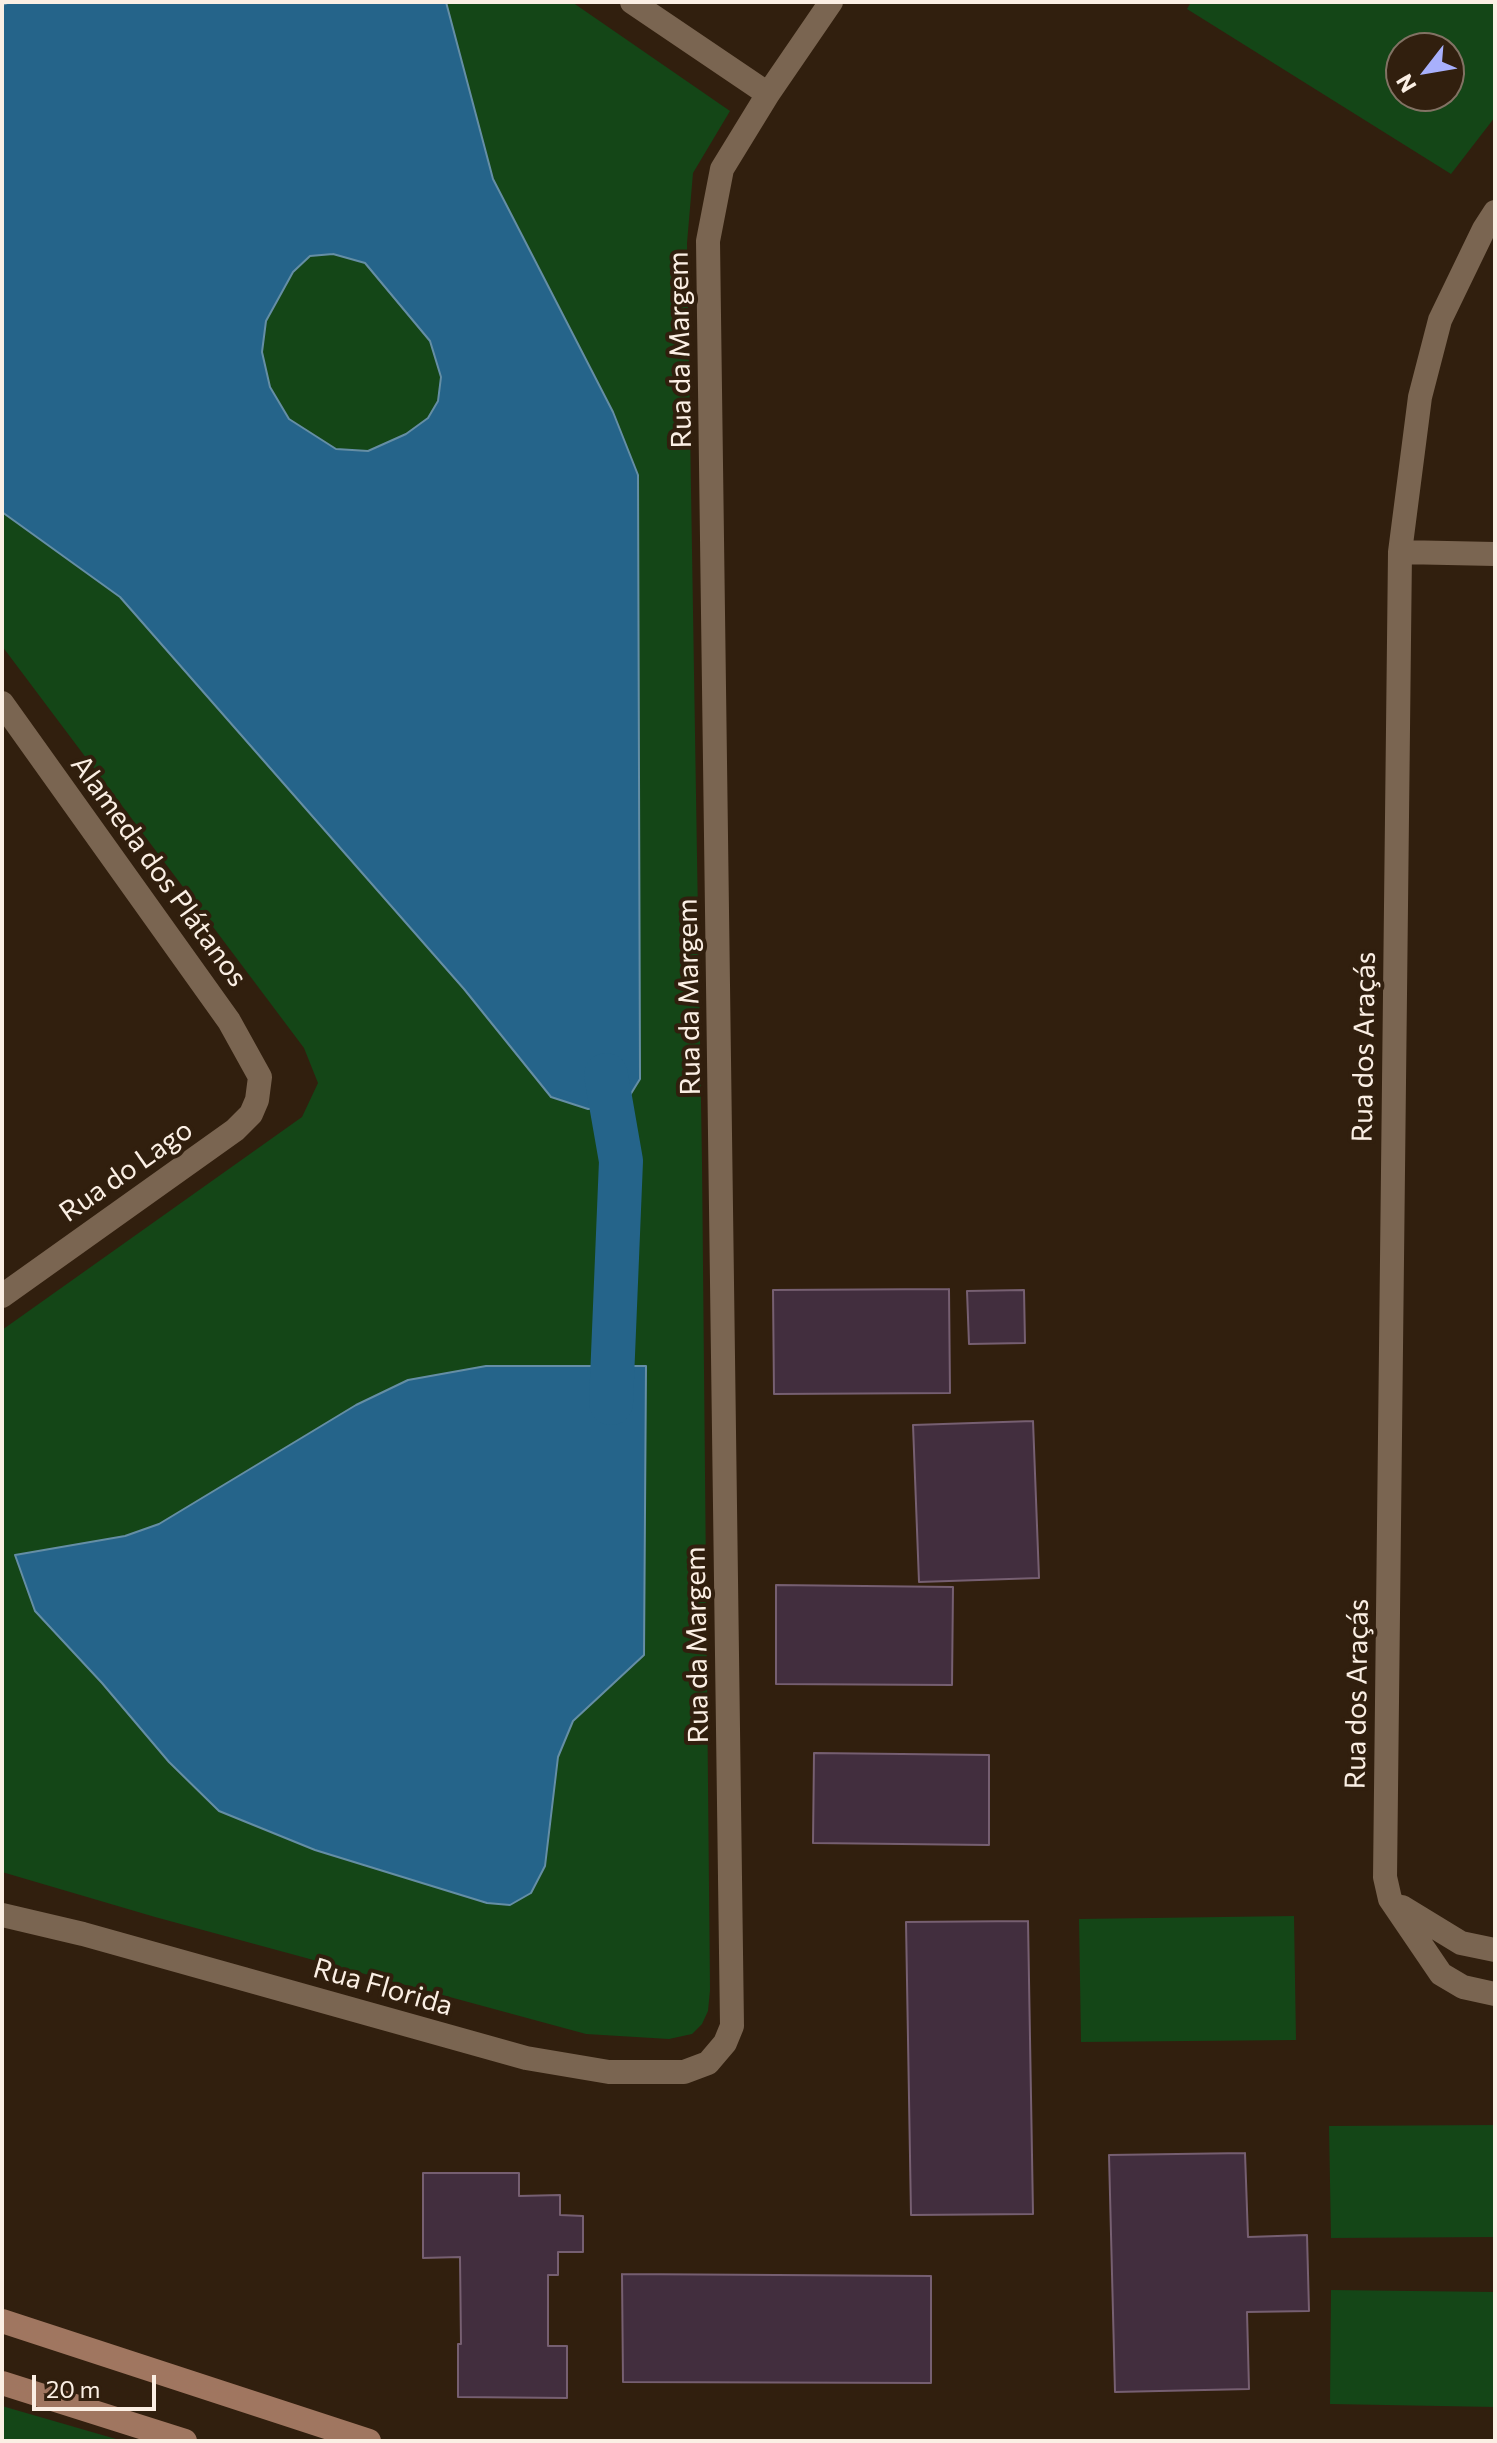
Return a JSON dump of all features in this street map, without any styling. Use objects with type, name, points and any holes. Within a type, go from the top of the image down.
[{"type":"street","points":[[632,2],[768,94]]},
{"type":"street","name":"Rua da Margem","points":[[732,2026],[708,241],[722,169],[768,94],[831,2]]},
{"type":"street","name":"Rua dos Araçás","points":[[1390,1899],[1385,1861],[1400,552],[1420,397],[1440,320],[1495,212]]},
{"type":"street","points":[[1400,552],[1495,554]]},
{"type":"street","name":"Alameda dos Plátanos","points":[[2,703],[229,1021],[260,1077]]},
{"type":"street","name":"Rua do Lago","points":[[2,1296],[235,1130],[251,1114],[257,1100],[260,1077]]},
{"type":"street","points":[[1390,1899],[1461,1943],[1495,1950]]},
{"type":"street","points":[[1390,1899],[1441,1974],[1463,1987],[1495,1994]]},
{"type":"street","name":"Rua Florida","points":[[2,1915],[98,1938],[526,2058],[609,2072],[684,2072],[708,2063],[725,2043],[732,2026]]},
{"type":"street","points":[[2,2321],[369,2441]]},
{"type":"street","points":[[2,2383],[185,2441]]},
{"type":"green space","points":[[2,2],[572,2],[730,111],[693,173],[687,243],[702,1162],[710,1990],[708,2011],[702,2024],[692,2034],[669,2039],[586,2034],[155,1917],[2,1872],[2,1330],[302,1117],[318,1083],[304,1048],[2,646]]},
{"type":"green space","points":[[1191,2],[1495,2],[1495,117],[1451,174],[1187,9]]},
{"type":"green space","points":[[1294,1916],[1296,2040],[1081,2042],[1079,1919]]},
{"type":"green space","points":[[1495,2125],[1495,2237],[1331,2238],[1329,2126]]},
{"type":"green space","points":[[1331,2290],[1495,2292],[1495,2407],[1330,2404]]},
{"type":"green space","points":[[2,2406],[123,2441],[2,2441]]},
{"type":"water","points":[[10,2],[446,2],[493,179],[613,412],[638,475],[640,1079],[624,1105],[588,1109],[551,1097],[464,989],[120,597],[2,512],[2,5]],"holes":[[[333,254],[365,263],[430,341],[441,377],[438,401],[428,418],[406,434],[368,451],[336,449],[289,419],[270,387],[262,352],[266,321],[293,272],[310,256]]]},
{"type":"water","points":[[486,1366],[646,1366],[644,1655],[573,1721],[558,1757],[545,1866],[531,1893],[510,1905],[487,1903],[315,1850],[219,1811],[169,1762],[35,1611],[15,1555],[125,1536],[159,1524],[356,1405],[408,1380]]},
{"type":"building","points":[[949,1289],[950,1393],[774,1394],[773,1290]]},
{"type":"building","points":[[1024,1290],[1025,1343],[969,1344],[967,1291]]},
{"type":"building","points":[[1033,1421],[1039,1578],[919,1582],[913,1425]]},
{"type":"building","points":[[776,1585],[953,1587],[952,1685],[776,1684]]},
{"type":"building","points":[[814,1753],[989,1755],[989,1845],[813,1843]]},
{"type":"building","points":[[1028,1921],[1033,2214],[911,2215],[906,1922]]},
{"type":"building","points":[[1245,2153],[1248,2237],[1307,2235],[1309,2311],[1247,2312],[1249,2389],[1115,2392],[1109,2155]]},
{"type":"building","points":[[423,2173],[519,2173],[519,2196],[560,2195],[560,2215],[583,2216],[583,2252],[558,2252],[558,2275],[548,2275],[548,2346],[567,2346],[567,2398],[458,2397],[460,2257],[423,2258]]},
{"type":"building","points":[[622,2274],[931,2276],[931,2383],[623,2382]]},
{"type":"waterway","points":[[606,1075],[621,1161],[611,1403]]}]
